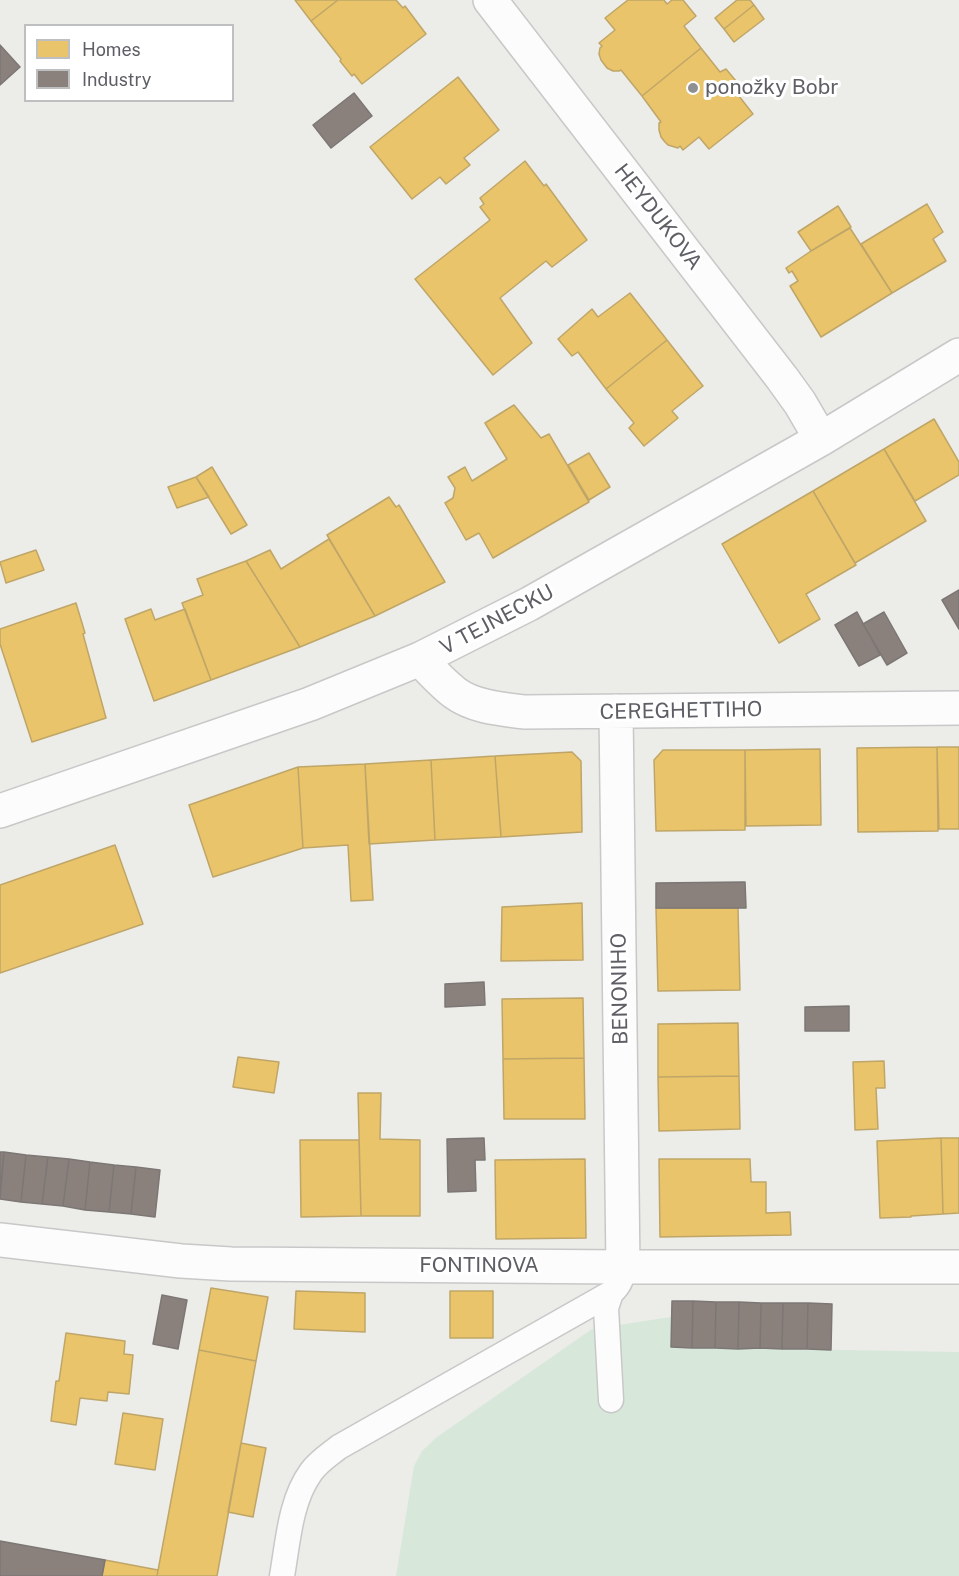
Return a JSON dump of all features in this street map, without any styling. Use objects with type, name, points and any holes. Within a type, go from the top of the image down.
[{"type":"street","name":"HEYDUKOVA","points":[[489,0],[782,378],[821,439]]},
{"type":"street","name":"V TEJNECKU","points":[[0,811],[310,704],[420,659],[529,604],[821,439],[959,354]]},
{"type":"street","name":"CEREGHETTIHO","points":[[420,659],[457,694],[496,709],[524,712],[959,708]]},
{"type":"street","name":"BENONIHO","points":[[616,711],[617,1280]]},
{"type":"street","name":"FONTINOVA","points":[[0,1240],[181,1261],[617,1280],[959,1267]]},
{"type":"lane","points":[[611,1400],[606,1308],[617,1280]]},
{"type":"lane","points":[[282,1576],[298,1498],[311,1471],[323,1459],[617,1280]]},
{"type":"green space","points":[[671,1317],[671,1347],[959,1352],[959,1576],[396,1576],[414,1466],[422,1451],[437,1437],[592,1329]]},
{"type":"building: Homes","points":[[295,0],[338,0],[311,21]]},
{"type":"building: Homes","points":[[338,0],[396,0],[403,8],[405,6],[426,34],[362,84],[354,74],[352,76],[311,21]]},
{"type":"building: Homes","points":[[628,0],[664,0],[667,4],[672,0],[683,0],[696,16],[684,26],[701,48],[642,96],[621,70],[613,71],[607,68],[599,54],[602,46],[599,43],[615,30],[605,18]]},
{"type":"building: Homes","points":[[737,0],[750,0],[754,5],[724,29],[715,18]]},
{"type":"building: Homes","points":[[754,5],[764,19],[734,42],[724,29]]},
{"type":"building: Homes","points":[[701,48],[720,72],[726,69],[741,87],[735,91],[753,114],[709,149],[699,137],[683,150],[680,146],[678,148],[668,145],[661,137],[659,123],[661,122],[642,96]]},
{"type":"building: Homes","points":[[458,77],[499,130],[464,158],[470,165],[446,184],[440,177],[412,199],[370,147]]},
{"type":"building: Homes","points":[[525,161],[544,186],[546,184],[587,240],[552,267],[546,261],[500,298],[532,343],[493,375],[415,279],[490,220],[480,207],[484,204],[480,198]]},
{"type":"building: Homes","points":[[927,204],[943,232],[933,239],[946,261],[892,293],[861,244]]},
{"type":"building: Homes","points":[[838,206],[851,227],[811,251],[798,232]]},
{"type":"building: Homes","points":[[850,228],[892,293],[821,337],[790,286],[798,281],[792,271],[789,273],[786,268]]},
{"type":"building: Homes","points":[[630,293],[667,340],[606,389],[578,352],[572,356],[558,339],[592,309],[598,317]]},
{"type":"building: Homes","points":[[667,340],[703,386],[672,411],[678,418],[644,446],[629,428],[634,423],[606,389]]},
{"type":"building: Homes","points":[[514,405],[541,438],[549,434],[589,502],[493,558],[479,533],[466,540],[445,503],[453,498],[455,488],[448,477],[465,467],[472,481],[507,459],[485,423]]},
{"type":"building: Homes","points":[[934,419],[959,462],[959,475],[915,501],[884,449]]},
{"type":"building: Homes","points":[[884,449],[926,521],[855,563],[813,491]]},
{"type":"building: Homes","points":[[589,453],[610,487],[589,500],[568,465]]},
{"type":"building: Homes","points":[[212,467],[247,525],[231,534],[196,477]]},
{"type":"building: Homes","points":[[196,477],[209,497],[177,508],[168,487]]},
{"type":"building: Homes","points":[[813,491],[856,565],[806,594],[820,619],[779,643],[722,544]]},
{"type":"building: Homes","points":[[389,497],[396,507],[399,505],[445,582],[375,616],[327,535]]},
{"type":"building: Homes","points":[[329,539],[375,616],[300,647],[246,561],[270,550],[281,569]]},
{"type":"building: Homes","points":[[36,550],[44,570],[6,583],[0,562]]},
{"type":"building: Homes","points":[[246,561],[300,647],[211,680],[182,603],[203,595],[197,579]]},
{"type":"building: Homes","points":[[76,603],[106,718],[32,742],[0,644],[0,629]]},
{"type":"building: Homes","points":[[151,609],[155,620],[185,609],[211,680],[154,701],[125,619]]},
{"type":"building: Homes","points":[[937,747],[959,747],[959,829],[939,829]]},
{"type":"building: Homes","points":[[937,747],[938,831],[858,832],[857,748]]},
{"type":"building: Homes","points":[[820,749],[821,825],[746,826],[745,750]]},
{"type":"building: Homes","points":[[663,750],[745,750],[745,830],[656,831],[654,760]]},
{"type":"building: Homes","points":[[572,752],[581,761],[582,832],[501,837],[495,756]]},
{"type":"building: Homes","points":[[495,756],[501,837],[435,840],[431,760]]},
{"type":"building: Homes","points":[[431,760],[435,840],[369,844],[365,764]]},
{"type":"building: Homes","points":[[365,764],[373,900],[351,901],[348,845],[303,848],[298,767]]},
{"type":"building: Homes","points":[[298,767],[303,848],[213,877],[189,805]]},
{"type":"building: Homes","points":[[115,845],[143,924],[0,973],[0,885]]},
{"type":"building: Homes","points":[[582,903],[583,960],[501,961],[502,907]]},
{"type":"building: Homes","points":[[656,908],[738,908],[740,990],[658,991]]},
{"type":"building: Homes","points":[[583,998],[584,1058],[503,1059],[502,999]]},
{"type":"building: Homes","points":[[738,1023],[739,1076],[658,1077],[658,1024]]},
{"type":"building: Homes","points":[[238,1057],[279,1062],[274,1093],[233,1087]]},
{"type":"building: Homes","points":[[584,1058],[585,1119],[504,1119],[503,1059]]},
{"type":"building: Homes","points":[[884,1061],[885,1088],[876,1088],[878,1129],[855,1130],[853,1062]]},
{"type":"building: Homes","points":[[739,1076],[740,1129],[659,1131],[658,1077]]},
{"type":"building: Homes","points":[[358,1093],[381,1093],[380,1139],[420,1140],[420,1216],[361,1216]]},
{"type":"building: Homes","points":[[941,1138],[943,1214],[880,1218],[877,1141]]},
{"type":"building: Homes","points":[[941,1138],[959,1138],[959,1213],[943,1214]]},
{"type":"building: Homes","points":[[300,1140],[359,1140],[361,1216],[301,1217]]},
{"type":"building: Homes","points":[[585,1159],[586,1238],[496,1239],[495,1160]]},
{"type":"building: Homes","points":[[659,1159],[750,1159],[751,1182],[766,1182],[766,1213],[790,1212],[791,1235],[660,1237]]},
{"type":"building: Homes","points":[[211,1288],[268,1297],[256,1361],[199,1350]]},
{"type":"building: Homes","points":[[296,1291],[365,1293],[365,1332],[294,1329]]},
{"type":"building: Homes","points":[[450,1291],[493,1291],[493,1338],[450,1338]]},
{"type":"building: Homes","points":[[66,1333],[125,1341],[124,1354],[133,1355],[129,1394],[108,1392],[107,1401],[80,1398],[76,1425],[51,1421]]},
{"type":"building: Homes","points":[[199,1350],[256,1361],[217,1576],[157,1576]]},
{"type":"building: Homes","points":[[123,1413],[163,1419],[155,1470],[115,1464]]},
{"type":"building: Homes","points":[[241,1443],[266,1448],[253,1517],[228,1512]]},
{"type":"building: Homes","points":[[105,1560],[158,1570],[157,1576],[102,1576]]},
{"type":"building: Industry","points":[[0,45],[20,67],[0,85]]},
{"type":"building: Industry","points":[[354,93],[372,116],[331,148],[313,125]]},
{"type":"building: Industry","points":[[959,590],[959,629],[942,600]]},
{"type":"building: Industry","points":[[857,612],[880,655],[859,666],[835,625]]},
{"type":"building: Industry","points":[[884,612],[907,653],[887,665],[863,624]]},
{"type":"building: Industry","points":[[745,882],[746,908],[656,908],[656,883]]},
{"type":"building: Industry","points":[[484,982],[485,1005],[445,1007],[445,984]]},
{"type":"building: Industry","points":[[849,1006],[849,1031],[805,1031],[805,1007]]},
{"type":"building: Industry","points":[[484,1138],[485,1160],[475,1160],[476,1191],[448,1192],[447,1139]]},
{"type":"building: Industry","points":[[0,1152],[4,1152],[0,1191]]},
{"type":"building: Industry","points":[[4,1152],[26,1155],[21,1202],[0,1199]]},
{"type":"building: Industry","points":[[26,1155],[48,1157],[42,1204],[21,1202]]},
{"type":"building: Industry","points":[[48,1157],[69,1159],[63,1206],[42,1204]]},
{"type":"building: Industry","points":[[69,1159],[90,1162],[85,1210],[63,1206]]},
{"type":"building: Industry","points":[[90,1162],[114,1165],[109,1212],[85,1210]]},
{"type":"building: Industry","points":[[114,1165],[136,1167],[131,1214],[109,1212]]},
{"type":"building: Industry","points":[[136,1167],[160,1170],[155,1217],[131,1214]]},
{"type":"building: Industry","points":[[162,1295],[187,1300],[178,1349],[153,1344]]},
{"type":"building: Industry","points":[[672,1301],[693,1301],[692,1348],[671,1347]]},
{"type":"building: Industry","points":[[693,1301],[716,1302],[715,1348],[692,1348]]},
{"type":"building: Industry","points":[[716,1302],[739,1302],[738,1349],[715,1348]]},
{"type":"building: Industry","points":[[739,1302],[761,1303],[760,1348],[738,1349]]},
{"type":"building: Industry","points":[[761,1303],[783,1303],[782,1349],[760,1348]]},
{"type":"building: Industry","points":[[783,1303],[808,1303],[807,1349],[782,1349]]},
{"type":"building: Industry","points":[[808,1303],[832,1304],[831,1350],[807,1349]]},
{"type":"building: Industry","points":[[0,1541],[105,1560],[102,1576],[0,1576]]},
{"type":"place","name":"ponožky Bobr","points":[[693,88]]}]
